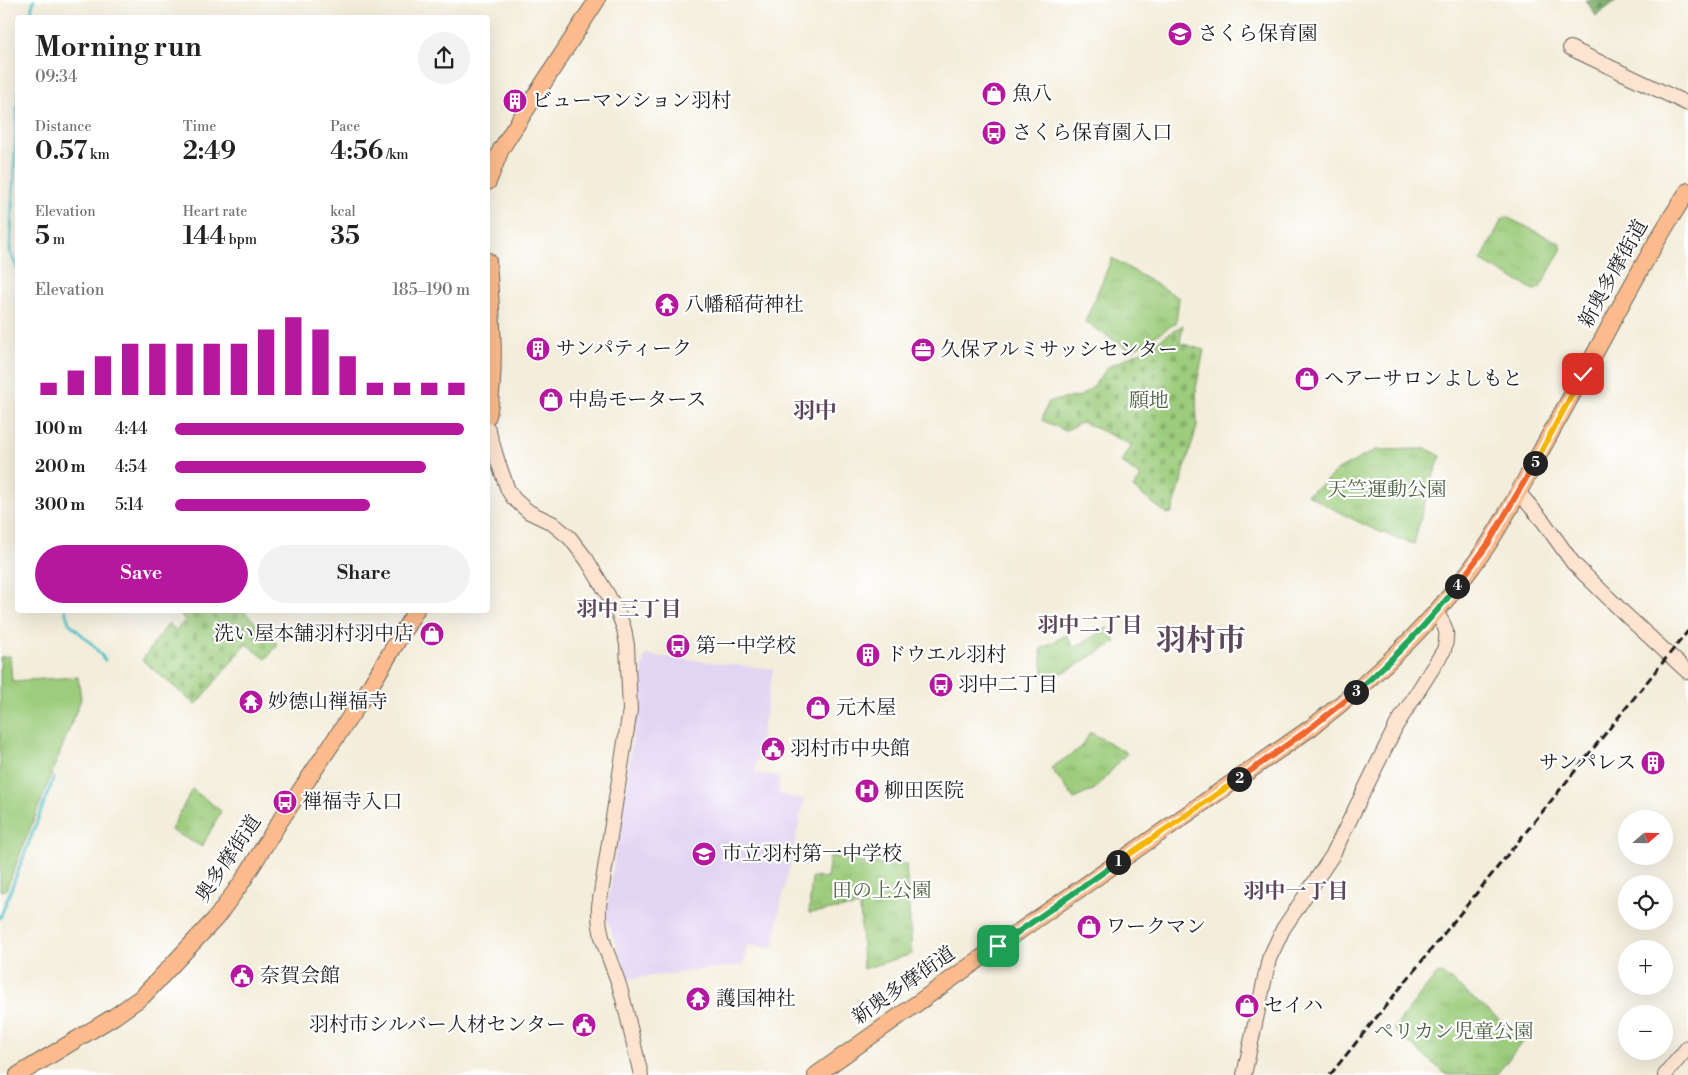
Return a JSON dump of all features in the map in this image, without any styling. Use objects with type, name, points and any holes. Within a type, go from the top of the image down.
[{"type":"main road","points":[[490,177],[502,149],[597,0]]},
{"type":"main road","name":"新奥多摩街道","points":[[816,1075],[1312,727],[1382,669],[1436,612],[1488,544],[1519,493],[1668,220],[1688,191]]},
{"type":"main road","points":[[490,294],[494,359],[490,403]]},
{"type":"main road","name":"奥多摩街道","points":[[18,1075],[115,1016],[143,996],[216,918],[242,882],[280,821],[368,690],[414,613]]},
{"type":"street","points":[[1573,45],[1651,82],[1688,104]]},
{"type":"street","points":[[1651,82],[1688,95]]},
{"type":"street","points":[[490,436],[508,490],[514,499],[529,512],[552,523],[570,538],[587,560],[608,595],[624,629],[627,645],[630,710],[598,922],[601,936],[620,988],[641,1075]]},
{"type":"street","points":[[1519,493],[1543,521],[1573,563],[1688,672]]},
{"type":"street","points":[[1244,1075],[1269,959],[1275,944],[1332,856],[1396,726],[1444,650],[1447,639],[1446,631],[1436,612]]},
{"type":"street","points":[[1665,1075],[1688,1047]]},
{"type":"shaded area","name":"市立羽村第一中学校","points":[[645,655],[773,669],[755,773],[779,776],[779,794],[804,800],[773,948],[747,945],[744,965],[628,979],[606,916]]},
{"type":"green space","points":[[1586,0],[1617,0],[1596,16]]},
{"type":"green space","points":[[1506,217],[1560,243],[1562,248],[1540,288],[1534,290],[1481,261],[1502,219]]},
{"type":"green space","points":[[1112,258],[1179,298],[1176,323],[1131,351],[1085,322]]},
{"type":"green space","name":"願地","points":[[1183,325],[1180,343],[1204,350],[1196,388],[1197,426],[1172,513],[1167,514],[1133,488],[1141,477],[1121,462],[1132,445],[1082,422],[1065,431],[1042,420],[1048,402],[1080,396],[1092,388],[1108,367],[1147,348]]},
{"type":"green space","name":"天竺運動公園","points":[[1427,449],[1441,456],[1428,490],[1414,544],[1359,522],[1307,494],[1320,486],[1338,470],[1376,450]]},
{"type":"green space","points":[[179,613],[246,613],[278,645],[266,659],[246,644],[196,705],[142,660],[169,623],[176,630],[185,620]]},
{"type":"green space","points":[[1107,628],[1116,642],[1065,672],[1043,676],[1041,649],[1066,635],[1074,648]]},
{"type":"green space","points":[[10,656],[12,681],[78,677],[81,699],[6,890],[0,891],[0,657]]},
{"type":"green space","points":[[1090,732],[1127,753],[1095,789],[1074,799],[1051,768],[1082,747]]},
{"type":"green space","points":[[192,789],[221,811],[202,847],[171,830]]},
{"type":"green space","name":"田の上公園","points":[[830,856],[865,863],[906,864],[912,954],[863,969],[860,906],[809,913],[812,877],[827,878]]},
{"type":"green space","name":"ペリカン児童公園","points":[[1442,973],[1524,1040],[1496,1075],[1447,1075],[1396,1032],[1394,1028],[1437,974]]},
{"type":"waterway","points":[[30,15],[34,0]]},
{"type":"waterway","points":[[15,152],[10,252],[15,263]]},
{"type":"waterway","points":[[66,613],[69,623],[93,645],[105,660]]},
{"type":"waterway","points":[[0,918],[54,777]]},
{"type":"railway","points":[[1330,1075],[1688,631]]},
{"type":"place","name":"さくら保育園","points":[[1180,34]]},
{"type":"place","name":"魚八","points":[[994,94]]},
{"type":"place","name":"ビューマンション羽村","points":[[515,101]]},
{"type":"place","name":"さくら保育園入口","points":[[994,133]]},
{"type":"place","name":"八幡稲荷神社","points":[[667,305]]},
{"type":"place","name":"サンパティーク","points":[[538,349]]},
{"type":"place","name":"久保アルミサッシセンター","points":[[923,350]]},
{"type":"place","name":"ヘアーサロンよしもと","points":[[1307,379]]},
{"type":"place","name":"中島モータース","points":[[551,400]]},
{"type":"place","name":"洗い屋本舗羽村羽中店","points":[[432,634]]},
{"type":"place","name":"第一中学校","points":[[678,646]]},
{"type":"place","name":"ドウエル羽村","points":[[868,655]]},
{"type":"place","name":"羽中二丁目","points":[[941,685]]},
{"type":"place","name":"妙德山禅福寺","points":[[251,702]]},
{"type":"place","name":"元木屋","points":[[818,708]]},
{"type":"place","name":"羽村市中央館","points":[[773,749]]},
{"type":"place","name":"サンパレス","points":[[1653,763]]},
{"type":"place","name":"柳田医院","points":[[867,791]]},
{"type":"place","name":"禅福寺入口","points":[[285,802]]},
{"type":"place","name":"市立羽村第一中学校","points":[[704,854]]},
{"type":"place","name":"ワークマン","points":[[1089,927]]},
{"type":"place","name":"奈賀会館","points":[[242,976]]},
{"type":"place","name":"護国神社","points":[[698,999]]},
{"type":"place","name":"セイハ","points":[[1247,1006]]},
{"type":"place","name":"羽村市シルバー人材センター","points":[[584,1025]]},
{"type":"district","name":"羽中","points":[[815,411]]},
{"type":"district","name":"羽中三丁目","points":[[629,610]]},
{"type":"district","name":"羽中二丁目","points":[[1090,626]]},
{"type":"district","name":"羽村市","points":[[1201,641]]},
{"type":"district","name":"羽中一丁目","points":[[1296,892]]},
{"type":"route","points":[[998,946],[1312,727],[1382,669],[1436,612],[1488,544],[1519,493],[1583,374]]}]
